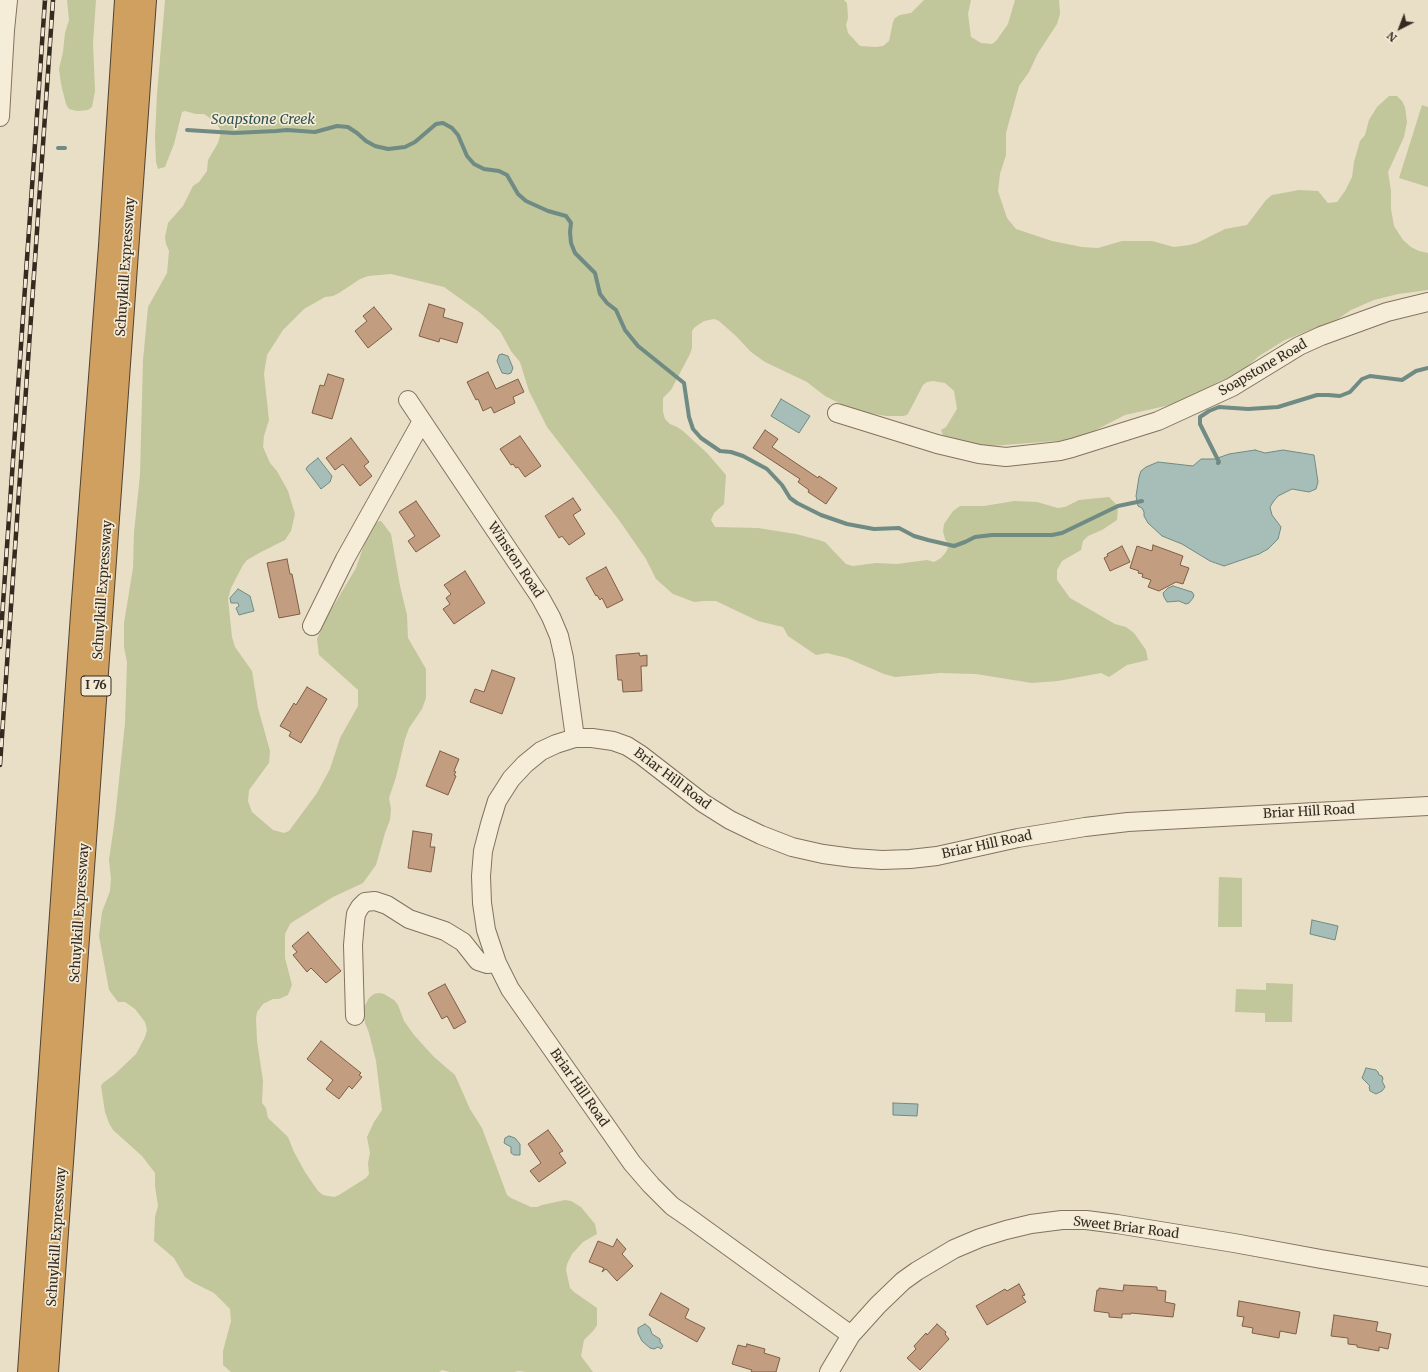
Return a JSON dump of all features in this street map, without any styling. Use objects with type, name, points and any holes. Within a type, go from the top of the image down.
[{"type":"highway","name":"Schuylkill Expressway","points":[[29,1372],[110,246],[126,0]]},
{"type":"highway","name":"Schuylkill Expressway","points":[[47,1372],[145,0]]},
{"type":"street","points":[[0,117],[8,0]]},
{"type":"street","name":"Soapstone Road","points":[[837,413],[937,444],[979,454],[994,456],[1023,456],[1060,451],[1158,421],[1216,395],[1248,378],[1299,346],[1321,336],[1387,312],[1428,302]]},
{"type":"street","name":"Winston Road","points":[[408,400],[540,597],[551,617],[559,636],[564,658],[575,738]]},
{"type":"street","points":[[312,626],[345,559],[422,421]]},
{"type":"street","name":"Briar Hill Road","points":[[851,1335],[672,1206],[651,1185],[632,1163],[510,989],[497,963],[486,930],[482,903],[481,876],[483,851],[497,802],[511,779],[525,764],[541,751],[575,738],[592,738],[613,741],[627,746],[641,755],[703,804],[730,820],[761,834],[792,847],[823,854],[882,860],[937,856],[1018,838],[1085,827],[1128,822],[1428,806]]},
{"type":"street","points":[[355,1016],[355,922],[358,911],[366,902],[374,901],[387,905],[409,919],[444,931],[463,942],[478,961],[487,964],[497,963]]},
{"type":"street","name":"Sweet Briar Road","points":[[829,1372],[851,1335],[878,1305],[903,1282],[940,1256],[954,1249],[980,1238],[1031,1224],[1058,1220],[1086,1220],[1118,1224],[1428,1277]]},
{"type":"green space","points":[[67,0],[96,0],[93,43],[95,91],[92,107],[88,110],[77,111],[69,109],[66,104],[61,84],[59,69],[65,33],[69,20]]},
{"type":"green space","points":[[165,0],[844,0],[847,3],[848,18],[846,25],[848,33],[860,46],[876,47],[883,46],[889,41],[895,18],[900,15],[911,13],[924,0],[971,0],[968,14],[971,37],[981,43],[992,44],[996,41],[1008,24],[1015,0],[1059,0],[1060,14],[1057,24],[1038,53],[1029,72],[1019,86],[1006,133],[1006,155],[1000,174],[998,191],[1007,218],[1016,229],[1052,241],[1082,247],[1098,248],[1122,241],[1152,241],[1174,247],[1197,243],[1225,229],[1247,225],[1266,200],[1272,195],[1299,190],[1318,191],[1328,203],[1337,202],[1345,191],[1352,177],[1354,162],[1360,141],[1365,135],[1369,120],[1377,107],[1389,96],[1397,96],[1405,107],[1407,122],[1404,137],[1388,172],[1391,191],[1391,209],[1394,226],[1403,240],[1411,247],[1428,253],[1428,290],[1398,294],[1374,300],[1351,310],[1338,319],[1285,340],[1259,356],[1239,374],[1220,381],[1187,399],[1170,405],[1125,415],[1084,436],[1068,440],[981,446],[943,435],[941,430],[946,427],[957,409],[954,391],[945,383],[933,381],[927,382],[923,385],[907,415],[886,416],[862,412],[825,396],[807,382],[765,362],[751,352],[719,321],[714,319],[704,321],[692,331],[692,348],[690,354],[671,390],[663,398],[663,412],[665,419],[670,424],[683,431],[707,453],[726,475],[724,504],[714,513],[711,520],[715,527],[758,528],[796,534],[819,540],[825,542],[846,564],[853,566],[876,563],[897,564],[927,560],[934,562],[941,558],[949,545],[945,539],[943,531],[944,524],[953,511],[960,506],[984,506],[1014,501],[1037,502],[1058,508],[1065,507],[1079,500],[1109,497],[1118,506],[1117,520],[1102,530],[1088,536],[1083,541],[1081,550],[1062,561],[1057,570],[1057,580],[1070,598],[1115,624],[1126,627],[1134,633],[1146,650],[1148,660],[1127,665],[1109,677],[1101,673],[1058,681],[1032,683],[976,674],[940,673],[895,677],[884,674],[847,658],[827,653],[816,655],[788,636],[783,627],[758,621],[716,601],[694,602],[673,594],[656,579],[646,559],[619,520],[547,427],[529,391],[520,362],[511,351],[500,331],[479,312],[444,287],[391,274],[368,276],[360,279],[339,293],[333,296],[325,297],[304,309],[283,330],[267,355],[264,374],[269,420],[264,436],[263,447],[270,463],[277,471],[288,491],[295,514],[291,531],[285,540],[247,560],[243,565],[231,588],[228,599],[232,637],[235,647],[252,671],[258,708],[270,751],[269,763],[249,790],[248,801],[252,812],[273,830],[284,833],[289,831],[317,793],[330,769],[340,738],[358,706],[358,690],[319,655],[317,639],[325,620],[356,568],[365,542],[376,522],[381,521],[391,534],[400,586],[407,615],[408,638],[426,669],[426,698],[422,709],[409,728],[405,739],[396,777],[389,798],[391,809],[390,820],[376,865],[363,883],[333,897],[294,921],[290,924],[285,934],[285,958],[292,985],[288,995],[279,999],[273,999],[263,1004],[257,1012],[256,1018],[257,1041],[263,1081],[262,1103],[266,1108],[268,1118],[288,1137],[305,1172],[318,1191],[323,1195],[334,1197],[366,1178],[369,1174],[368,1163],[370,1153],[367,1137],[382,1110],[376,1061],[365,1023],[364,1007],[369,998],[374,994],[384,994],[394,1000],[398,1005],[404,1021],[414,1035],[434,1057],[455,1075],[470,1109],[482,1128],[507,1195],[531,1207],[537,1207],[565,1200],[571,1201],[581,1207],[595,1224],[597,1234],[583,1242],[572,1254],[566,1270],[570,1288],[597,1308],[597,1325],[584,1340],[581,1356],[593,1372],[450,1372],[442,1370],[439,1372],[231,1372],[223,1365],[223,1351],[231,1321],[230,1309],[214,1293],[185,1277],[174,1258],[154,1241],[155,1217],[158,1206],[155,1173],[142,1156],[113,1130],[105,1112],[101,1086],[136,1054],[147,1030],[145,1022],[135,1009],[125,1002],[118,1002],[109,990],[99,936],[102,912],[110,891],[111,879],[109,860],[125,723],[127,662],[124,647],[124,623],[133,568],[134,532],[140,475],[143,360],[148,307],[167,273],[169,251],[165,237],[168,223],[183,206],[193,186],[199,182],[207,171],[208,160],[218,143],[221,132],[217,123],[204,114],[196,114],[185,111],[182,112],[174,144],[165,167],[158,169],[156,162],[155,137]]},
{"type":"green space","points":[[1422,105],[1428,107],[1428,187],[1399,178]]},
{"type":"green space","points":[[1219,877],[1242,878],[1242,927],[1218,927]]},
{"type":"green space","points":[[1266,983],[1293,984],[1292,1022],[1265,1022],[1265,1013],[1235,1012],[1236,989],[1266,990]]},
{"type":"water","points":[[502,354],[508,356],[513,368],[511,373],[502,373],[497,361],[499,355]]},
{"type":"water","points":[[781,399],[810,416],[799,433],[771,416]]},
{"type":"water","points":[[1255,450],[1265,453],[1283,450],[1314,455],[1318,482],[1316,489],[1309,492],[1292,489],[1278,496],[1273,502],[1270,507],[1272,515],[1281,527],[1278,539],[1268,549],[1259,554],[1224,566],[1210,561],[1182,544],[1162,536],[1148,523],[1142,508],[1138,506],[1136,496],[1139,477],[1141,471],[1146,467],[1158,462],[1193,466],[1201,459],[1215,459],[1229,454]]},
{"type":"water","points":[[318,458],[332,476],[330,482],[321,489],[306,469]]},
{"type":"water","points":[[1173,586],[1192,592],[1194,595],[1189,603],[1186,604],[1179,601],[1167,602],[1163,593],[1168,588]]},
{"type":"water","points":[[238,589],[250,596],[254,611],[239,615],[236,608],[239,606],[238,603],[231,603],[230,598]]},
{"type":"water","points":[[1312,920],[1338,926],[1335,940],[1310,934]]},
{"type":"water","points":[[1366,1068],[1376,1070],[1379,1075],[1382,1076],[1382,1081],[1385,1087],[1382,1091],[1376,1094],[1370,1091],[1370,1086],[1362,1078]]},
{"type":"water","points":[[893,1103],[918,1104],[917,1116],[893,1115]]},
{"type":"water","points":[[509,1136],[515,1138],[520,1144],[520,1155],[514,1155],[511,1153],[511,1147],[504,1143],[505,1138]]},
{"type":"water","points":[[645,1324],[650,1328],[652,1334],[660,1339],[663,1346],[661,1349],[658,1347],[654,1349],[650,1348],[642,1341],[638,1333],[638,1328]]},
{"type":"building","points":[[429,304],[445,309],[443,317],[463,323],[457,343],[440,338],[439,342],[419,336]]},
{"type":"building","points":[[374,307],[392,329],[368,348],[355,331],[367,321],[363,316]]},
{"type":"building","points":[[488,372],[496,389],[518,379],[524,392],[513,397],[515,403],[494,413],[491,407],[483,411],[478,399],[476,400],[467,382]]},
{"type":"building","points":[[328,374],[344,379],[332,419],[312,413],[320,385],[324,386]]},
{"type":"building","points":[[765,430],[778,439],[772,447],[818,478],[819,476],[837,488],[826,504],[808,492],[809,490],[798,482],[800,479],[753,448]]},
{"type":"building","points":[[520,436],[541,466],[525,477],[518,467],[516,468],[513,464],[511,465],[500,449]]},
{"type":"building","points":[[351,438],[369,462],[364,466],[372,476],[360,486],[343,464],[335,470],[326,458]]},
{"type":"building","points":[[573,498],[581,510],[573,515],[585,534],[569,545],[562,536],[559,538],[545,516]]},
{"type":"building","points":[[416,501],[440,536],[416,552],[408,541],[415,536],[399,512]]},
{"type":"building","points":[[1153,545],[1183,556],[1180,565],[1189,568],[1183,584],[1176,582],[1159,591],[1148,587],[1151,580],[1142,577],[1143,574],[1138,573],[1139,571],[1130,568],[1137,546],[1152,551]]},
{"type":"building","points":[[1122,546],[1130,562],[1110,571],[1104,558],[1108,556],[1107,554]]},
{"type":"building","points":[[287,559],[290,574],[292,574],[300,614],[279,618],[267,563]]},
{"type":"building","points":[[606,567],[623,600],[607,608],[602,598],[600,600],[597,595],[596,596],[586,578]]},
{"type":"building","points":[[465,571],[485,603],[454,624],[443,609],[450,604],[446,598],[451,594],[444,585]]},
{"type":"building","points":[[639,653],[640,656],[647,655],[647,666],[641,666],[642,691],[623,692],[622,680],[618,680],[616,655]]},
{"type":"building","points":[[492,670],[515,678],[502,714],[470,702],[475,689],[484,692]]},
{"type":"building","points":[[307,687],[327,699],[301,743],[289,736],[291,732],[280,726],[294,703],[296,705]]},
{"type":"building","points":[[440,751],[459,759],[454,771],[456,772],[454,775],[456,776],[448,795],[426,786]]},
{"type":"building","points":[[413,831],[432,834],[430,847],[435,847],[431,872],[408,868]]},
{"type":"building","points":[[308,932],[341,971],[326,983],[311,968],[307,972],[293,955],[297,952],[292,946]]},
{"type":"building","points":[[445,984],[466,1022],[454,1029],[447,1016],[442,1019],[428,993]]},
{"type":"building","points":[[321,1041],[361,1073],[359,1075],[362,1077],[352,1089],[349,1086],[339,1099],[326,1089],[333,1080],[307,1059]]},
{"type":"building","points":[[548,1130],[563,1151],[559,1153],[566,1163],[539,1182],[530,1171],[541,1163],[528,1144]]},
{"type":"building","points":[[617,1239],[626,1249],[622,1254],[633,1266],[617,1281],[606,1269],[602,1272],[604,1268],[589,1262],[598,1241],[613,1247]]},
{"type":"building","points":[[1019,1284],[1025,1295],[1022,1296],[1026,1302],[987,1325],[976,1306],[1005,1289],[1007,1291]]},
{"type":"building","points":[[1124,1285],[1157,1287],[1157,1290],[1166,1291],[1165,1302],[1175,1304],[1173,1317],[1131,1313],[1122,1314],[1122,1318],[1109,1317],[1109,1313],[1094,1311],[1097,1290],[1099,1290],[1099,1288],[1123,1291]]},
{"type":"building","points":[[661,1293],[689,1309],[685,1318],[705,1328],[697,1342],[649,1315]]},
{"type":"building","points":[[1239,1301],[1300,1312],[1296,1334],[1280,1331],[1279,1338],[1252,1333],[1253,1328],[1242,1326],[1244,1317],[1237,1316]]},
{"type":"building","points":[[1334,1315],[1378,1322],[1376,1331],[1391,1334],[1388,1349],[1379,1347],[1379,1351],[1357,1347],[1357,1345],[1348,1344],[1348,1338],[1331,1336]]},
{"type":"building","points":[[937,1324],[946,1332],[945,1334],[949,1339],[920,1370],[907,1358],[916,1349],[914,1346]]},
{"type":"building","points":[[747,1344],[765,1349],[764,1353],[780,1358],[776,1372],[751,1372],[752,1370],[732,1364],[738,1345],[746,1347]]},
{"type":"waterway","name":"Soapstone Creek","points":[[187,130],[234,133],[287,130],[315,132],[337,126],[348,127],[375,146],[388,149],[405,147],[415,142],[436,124],[443,123],[452,128],[458,135],[467,156],[474,164],[484,169],[499,171],[507,175],[518,194],[526,201],[548,211],[566,216],[571,223],[571,243],[575,253],[595,273],[600,294],[607,303],[616,310],[625,330],[638,346],[684,383],[689,417],[693,429],[701,438],[720,451],[731,452],[743,456],[767,469],[782,485],[790,498],[821,515],[847,524],[874,529],[899,528],[914,536],[954,546],[975,537],[992,535],[1052,535],[1062,533],[1118,506],[1142,501]]},
{"type":"waterway","name":"Soapstone Creek","points":[[58,148],[65,148]]},
{"type":"waterway","name":"Soapstone Creek","points":[[1218,463],[1219,462],[1200,424],[1200,417],[1209,411],[1219,407],[1248,409],[1278,407],[1317,395],[1340,396],[1350,392],[1362,379],[1370,376],[1402,380],[1416,371],[1428,368]]},
{"type":"railway","points":[[0,647],[45,0]]},
{"type":"railway","points":[[0,765],[53,0]]}]
